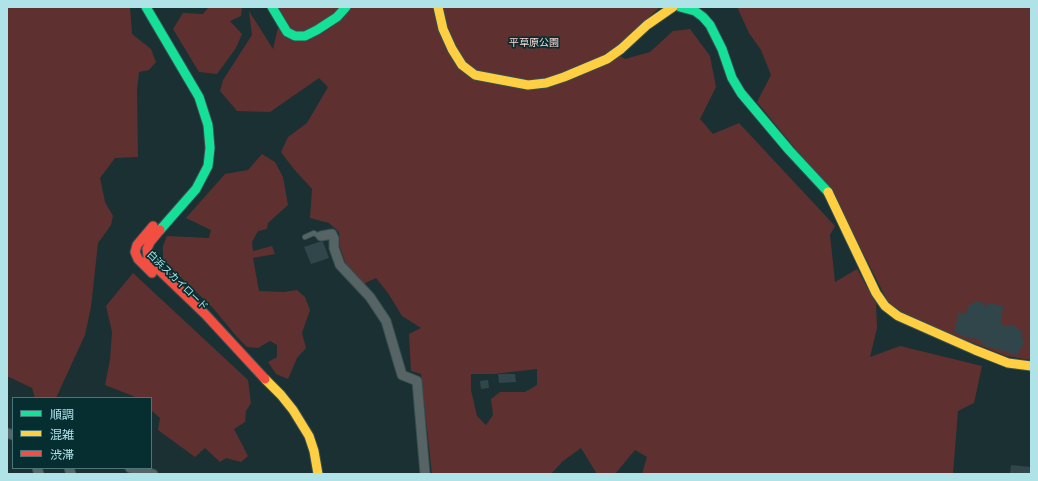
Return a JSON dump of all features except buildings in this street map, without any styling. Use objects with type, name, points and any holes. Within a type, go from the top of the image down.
[{"type":"street","name":"白浜スカイロード","points":[[146,7],[199,97],[208,125],[209,140],[197,176],[184,194],[140,239],[135,249],[136,256],[233,351],[281,395],[303,425],[309,436],[314,451],[318,474]]},
{"type":"street","points":[[272,7],[287,32],[295,36],[305,36],[337,17],[346,7]]},
{"type":"street","points":[[438,7],[444,29],[452,49],[465,68],[475,75],[528,85],[546,83],[607,59],[621,49],[647,25],[673,7]]},
{"type":"street","points":[[680,7],[695,11],[703,16],[710,25],[722,49],[732,78],[742,93],[789,150],[827,191],[876,293],[885,306],[898,316],[975,350],[1008,363],[1031,366]]},
{"type":"street","points":[[321,236],[332,234],[334,239],[334,248],[340,265],[370,298],[386,321],[402,375],[417,381],[425,474]]},
{"type":"street","points":[[134,469],[153,474]]},
{"type":"lane","points":[[305,237],[314,233],[317,236],[321,236]]},
{"type":"green space","points":[[7,7],[130,7],[132,34],[151,49],[156,62],[149,70],[139,72],[137,90],[138,157],[115,158],[100,178],[105,202],[113,216],[111,225],[98,243],[91,307],[85,335],[56,397],[35,397],[32,388],[7,376]]},
{"type":"green space","points":[[209,7],[242,7],[241,16],[230,21],[242,34],[236,48],[217,74],[199,72],[173,29],[183,13],[203,14]]},
{"type":"green space","name":"平草原公園","points":[[273,7],[660,7],[612,51],[625,59],[650,52],[673,31],[690,29],[710,56],[716,87],[700,119],[713,134],[739,123],[835,226],[830,235],[835,282],[857,269],[876,303],[877,328],[870,357],[900,346],[982,366],[974,403],[958,411],[953,474],[642,474],[647,457],[635,450],[615,474],[597,474],[581,448],[563,461],[551,474],[432,474],[421,374],[411,371],[409,334],[421,328],[402,316],[388,293],[376,278],[363,284],[345,262],[340,247],[339,232],[329,223],[310,218],[312,189],[281,152],[288,137],[307,123],[328,87],[319,78],[270,112],[237,111],[220,91],[223,80],[252,35],[249,11],[273,49],[280,19]],"holes":[[[537,369],[537,385],[525,392],[500,392],[491,399],[493,415],[486,425],[477,416],[471,390],[471,374],[494,374]]]},
{"type":"green space","points":[[737,7],[1031,7],[1031,360],[1006,356],[908,317],[888,302],[834,196],[757,102],[771,75],[761,50],[749,33]]},
{"type":"green space","points":[[262,154],[275,162],[283,177],[288,205],[268,223],[267,229],[258,231],[252,242],[253,251],[272,246],[275,254],[253,258],[259,291],[284,292],[297,290],[305,297],[310,310],[302,333],[306,348],[297,358],[288,379],[276,374],[268,362],[277,357],[277,345],[270,341],[258,348],[247,347],[213,308],[163,260],[163,246],[167,236],[209,238],[211,230],[186,218],[225,174],[248,170]]},
{"type":"green space","points":[[133,273],[248,380],[251,403],[246,411],[245,422],[234,429],[248,456],[241,462],[226,458],[220,462],[205,448],[195,457],[158,430],[160,418],[152,411],[152,397],[135,397],[105,385],[110,360],[112,332],[106,306]]},
{"type":"traffic: fast","points":[[146,7],[199,97],[208,125],[210,148],[208,166],[196,189],[160,230]]},
{"type":"traffic: fast","points":[[272,7],[287,32],[295,36],[305,36],[317,30],[337,17],[346,7]]},
{"type":"traffic: fast","points":[[680,7],[695,11],[710,25],[722,49],[732,78],[741,93],[789,150],[828,192]]},
{"type":"traffic: slow","points":[[438,7],[443,29],[452,49],[462,65],[475,75],[528,85],[546,83],[607,59],[621,49],[647,25],[673,7]]},
{"type":"traffic: slow","points":[[828,192],[876,293],[885,306],[898,316],[975,350],[1008,363],[1031,366]]},
{"type":"traffic: slow","points":[[265,379],[293,410],[309,436],[314,451],[318,474]]},
{"type":"traffic: jam","points":[[152,273],[138,259],[135,252],[137,245],[153,226]]},
{"type":"traffic: jam","points":[[160,230],[150,242],[147,249],[148,257],[156,267],[205,314],[265,379]]}]
